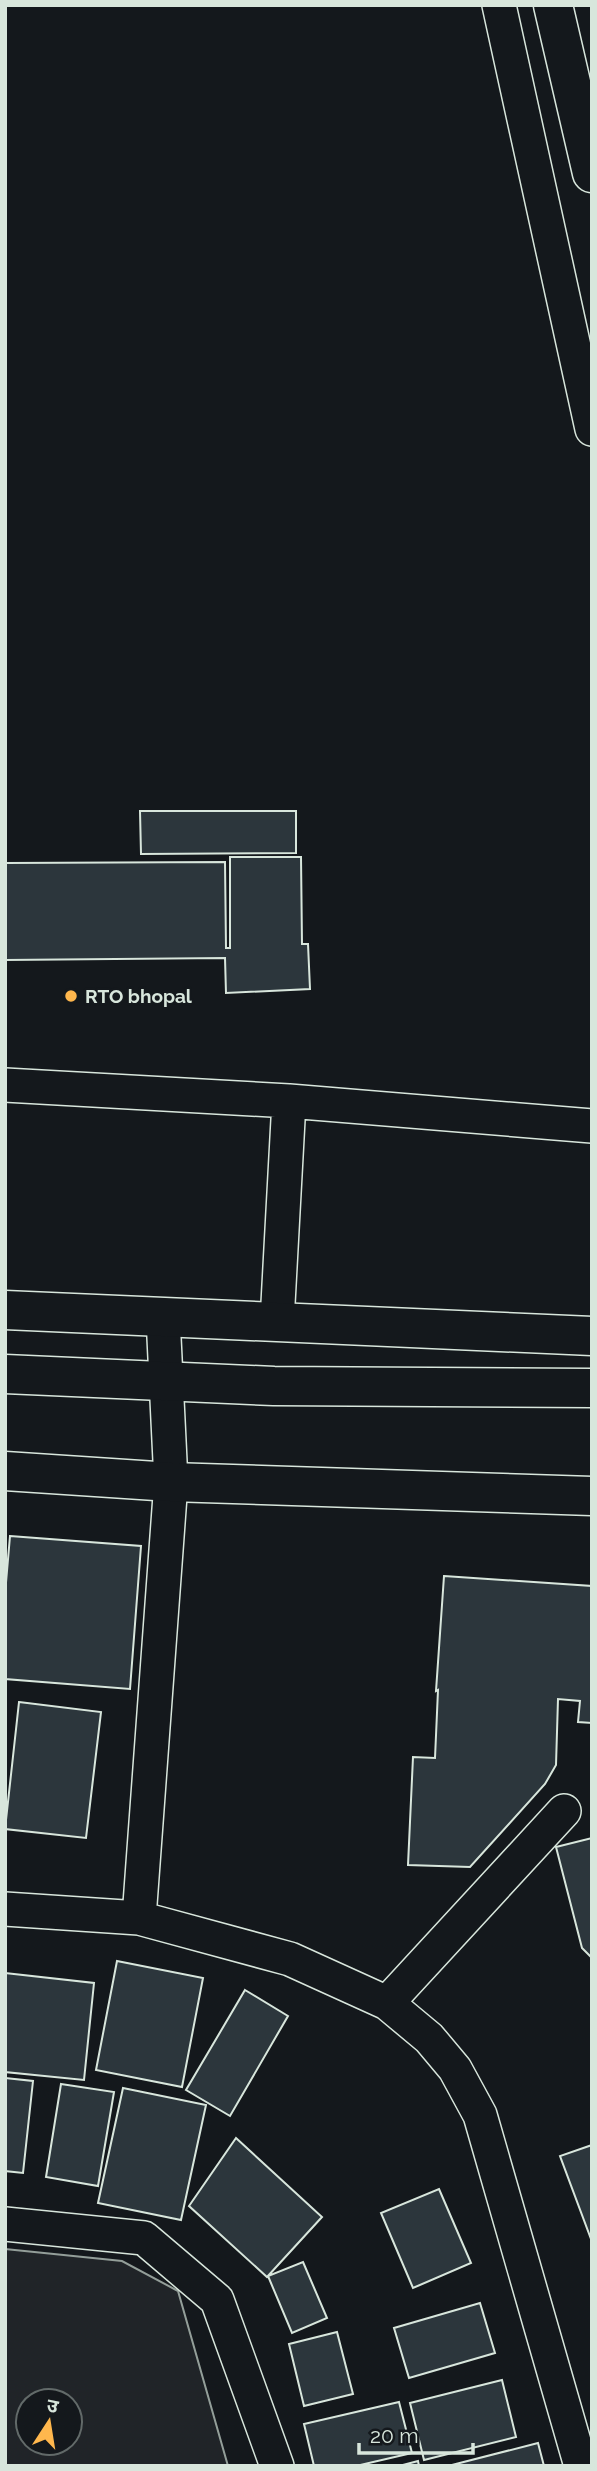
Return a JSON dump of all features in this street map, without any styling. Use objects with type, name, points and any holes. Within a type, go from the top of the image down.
[{"type":"main road","points":[[553,5],[592,173]]},
{"type":"main road","points":[[5,1310],[592,1336]]},
{"type":"main road","points":[[5,1374],[275,1386],[592,1388]]},
{"type":"main road","points":[[5,1471],[172,1482],[592,1496]]},
{"type":"street","points":[[499,5],[592,429]]},
{"type":"street","points":[[5,1085],[289,1101],[592,1126]]},
{"type":"street","points":[[277,1322],[289,1101]]},
{"type":"street","points":[[139,1918],[172,1482],[163,1317]]},
{"type":"street","points":[[387,2003],[564,1811]]},
{"type":"street","points":[[5,1909],[139,1918],[290,1959],[387,2003],[429,2038],[455,2069],[480,2115],[581,2466]]},
{"type":"street","points":[[5,2224],[144,2238],[217,2300],[277,2466]]},
{"type":"shaded area","points":[[5,2249],[122,2261],[178,2291],[228,2466],[5,2466]]},
{"type":"building","points":[[140,811],[296,811],[296,853],[141,854]]},
{"type":"building","points":[[230,857],[301,857],[302,944],[308,944],[310,989],[226,993],[225,958],[5,960],[5,863],[225,862],[226,948],[230,948]]},
{"type":"building","points":[[10,1536],[141,1546],[130,1689],[5,1679],[5,1594]]},
{"type":"building","points":[[444,1576],[592,1586],[592,1723],[578,1722],[580,1701],[558,1699],[556,1765],[545,1784],[470,1867],[408,1865],[413,1757],[435,1758],[438,1690],[436,1691]]},
{"type":"building","points":[[19,1702],[101,1712],[86,1838],[5,1829]]},
{"type":"building","points":[[592,1838],[592,1958],[582,1948],[556,1847]]},
{"type":"building","points":[[117,1961],[203,1978],[182,2087],[96,2070]]},
{"type":"building","points":[[5,1973],[94,1983],[84,2080],[5,2072]]},
{"type":"building","points":[[245,1990],[288,2016],[230,2116],[186,2090]]},
{"type":"building","points":[[5,2078],[33,2081],[23,2173],[5,2171]]},
{"type":"building","points":[[61,2084],[114,2092],[98,2186],[46,2177]]},
{"type":"building","points":[[123,2088],[206,2105],[181,2220],[98,2203]]},
{"type":"building","points":[[236,2138],[322,2217],[267,2277],[189,2206]]},
{"type":"building","points":[[592,2145],[592,2239],[591,2239],[560,2156]]},
{"type":"building","points":[[439,2189],[471,2263],[413,2288],[381,2213]]},
{"type":"building","points":[[303,2262],[327,2318],[292,2333],[268,2276]]},
{"type":"building","points":[[480,2303],[495,2353],[409,2378],[394,2328]]},
{"type":"building","points":[[337,2332],[353,2394],[304,2406],[289,2344]]},
{"type":"building","points":[[502,2380],[516,2437],[424,2460],[410,2403]]},
{"type":"building","points":[[399,2402],[412,2453],[356,2466],[314,2466],[304,2424]]},
{"type":"building","points":[[538,2443],[544,2466],[448,2466]]},
{"type":"building","points":[[418,2461],[419,2466],[399,2466]]},
{"type":"place","name":"RTO bhopal","points":[[71,996]]}]
